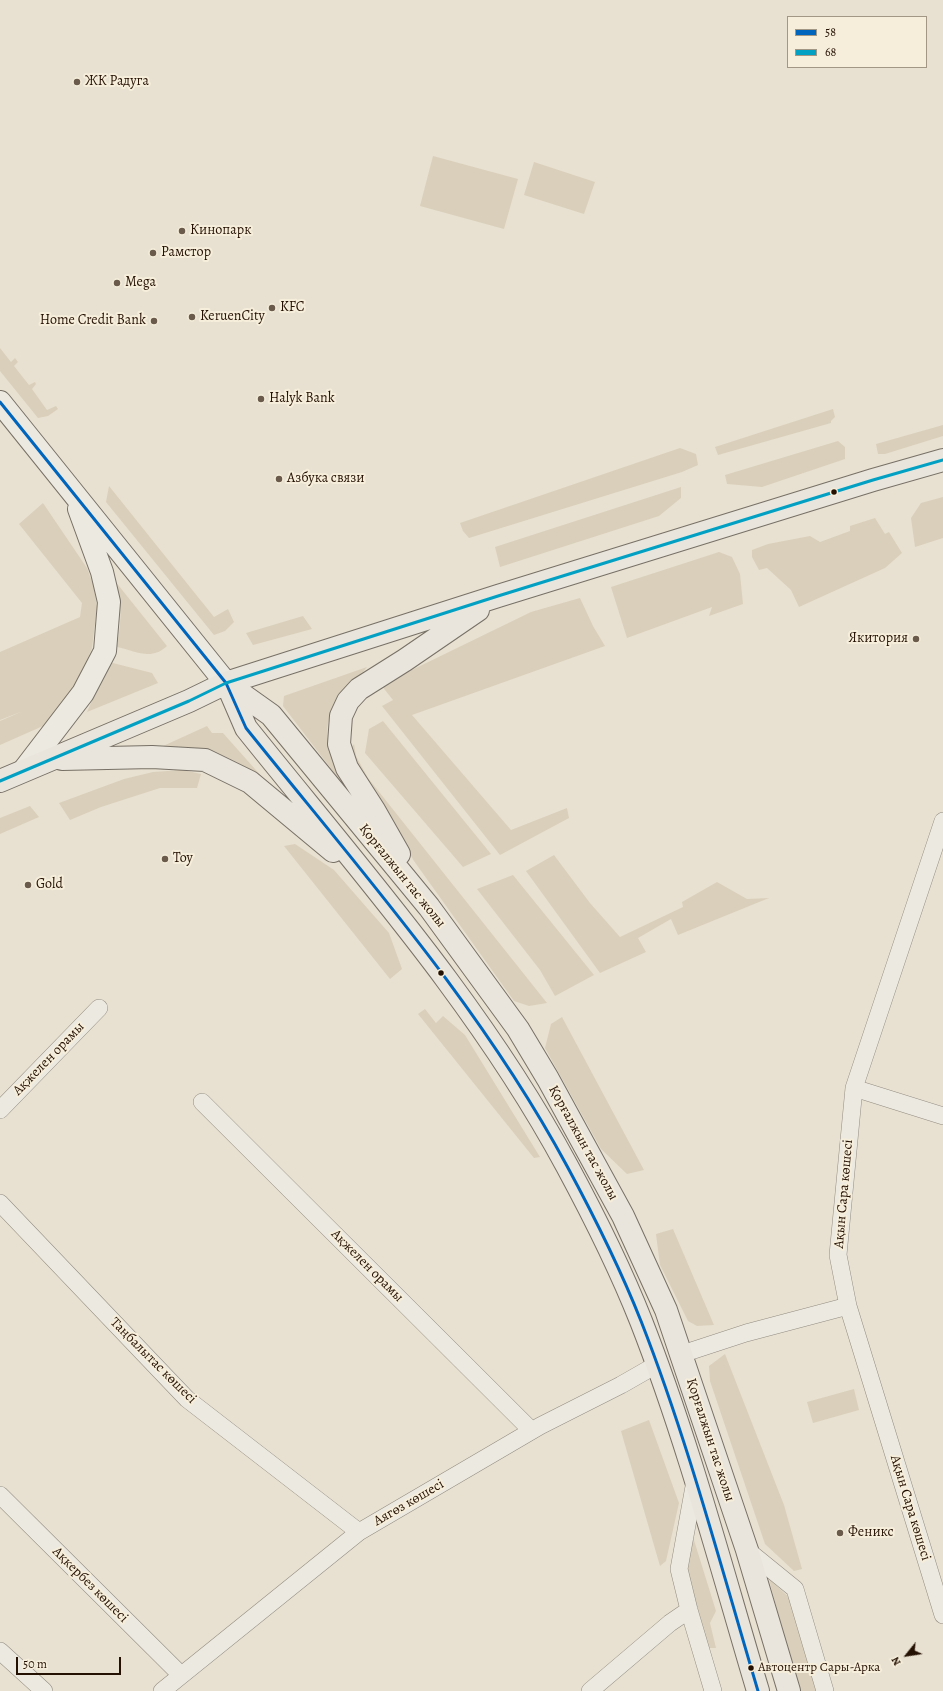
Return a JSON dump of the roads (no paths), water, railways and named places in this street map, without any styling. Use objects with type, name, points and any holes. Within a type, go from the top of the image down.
[{"type":"main road","name":"Қорғалжын тас жолы","points":[[0,402],[226,683],[246,728],[460,994],[525,1094],[566,1164],[598,1226],[641,1321],[696,1479],[758,1691]]},
{"type":"main road","points":[[0,781],[189,701],[226,683],[498,596],[873,480],[943,460]]},
{"type":"main road","points":[[24,770],[83,693],[106,651],[109,602],[102,572],[72,490]]},
{"type":"main road","points":[[429,907],[374,810],[346,768],[340,744],[341,716],[348,701],[359,689],[405,660],[498,596]]},
{"type":"main road","name":"Қорғалжын тас жолы","points":[[226,683],[272,714],[429,907],[518,1029],[548,1079],[623,1216],[666,1310],[682,1354],[746,1550],[788,1691]]},
{"type":"main road","points":[[48,760],[152,757],[205,760],[250,782],[369,881]]},
{"type":"main road","name":"Аягөз көшесі","points":[[656,1365],[682,1354]]},
{"type":"street","name":"Ақын Сара көшесі","points":[[943,821],[854,1088],[838,1255],[848,1306],[943,1615]]},
{"type":"street","name":"Ақжелен орамы","points":[[0,1110],[99,1008]]},
{"type":"street","points":[[854,1088],[943,1116]]},
{"type":"street","name":"Ақжелен орамы","points":[[202,1102],[531,1430]]},
{"type":"street","name":"Таңбалытас көшесі","points":[[0,1203],[187,1399],[359,1532]]},
{"type":"street","points":[[682,1354],[746,1333],[848,1306]]},
{"type":"street","name":"Аягөз көшесі","points":[[162,1691],[359,1532],[531,1430],[621,1385],[656,1365]]},
{"type":"street","points":[[696,1479],[679,1569],[689,1610],[713,1691]]},
{"type":"street","name":"Ақкербез көшесі","points":[[0,1495],[181,1675]]},
{"type":"street","points":[[746,1550],[796,1588],[825,1691]]},
{"type":"street","points":[[590,1691],[670,1623],[689,1610]]},
{"type":"street","points":[[0,1651],[44,1691]]},
{"type":"place","name":"ЖК Радуга","points":[[77,82]]},
{"type":"place","name":"Кинопарк","points":[[182,231]]},
{"type":"place","name":"Рамстор","points":[[153,253]]},
{"type":"place","name":"Mega","points":[[117,283]]},
{"type":"place","name":"KFC","points":[[272,308]]},
{"type":"place","name":"KeruenCity","points":[[192,317]]},
{"type":"place","name":"Home Credit Bank","points":[[154,321]]},
{"type":"place","name":"Halyk Bank","points":[[261,399]]},
{"type":"place","name":"Азбука связи","points":[[279,479]]},
{"type":"place","name":"Якитория","points":[[916,639]]},
{"type":"place","name":"Toy","points":[[165,859]]},
{"type":"place","name":"Gold","points":[[28,885]]},
{"type":"place","name":"Феникс","points":[[840,1533]]},
{"type":"place","name":"Автоцентр Сары-Арка","points":[[751,1668]]}]
